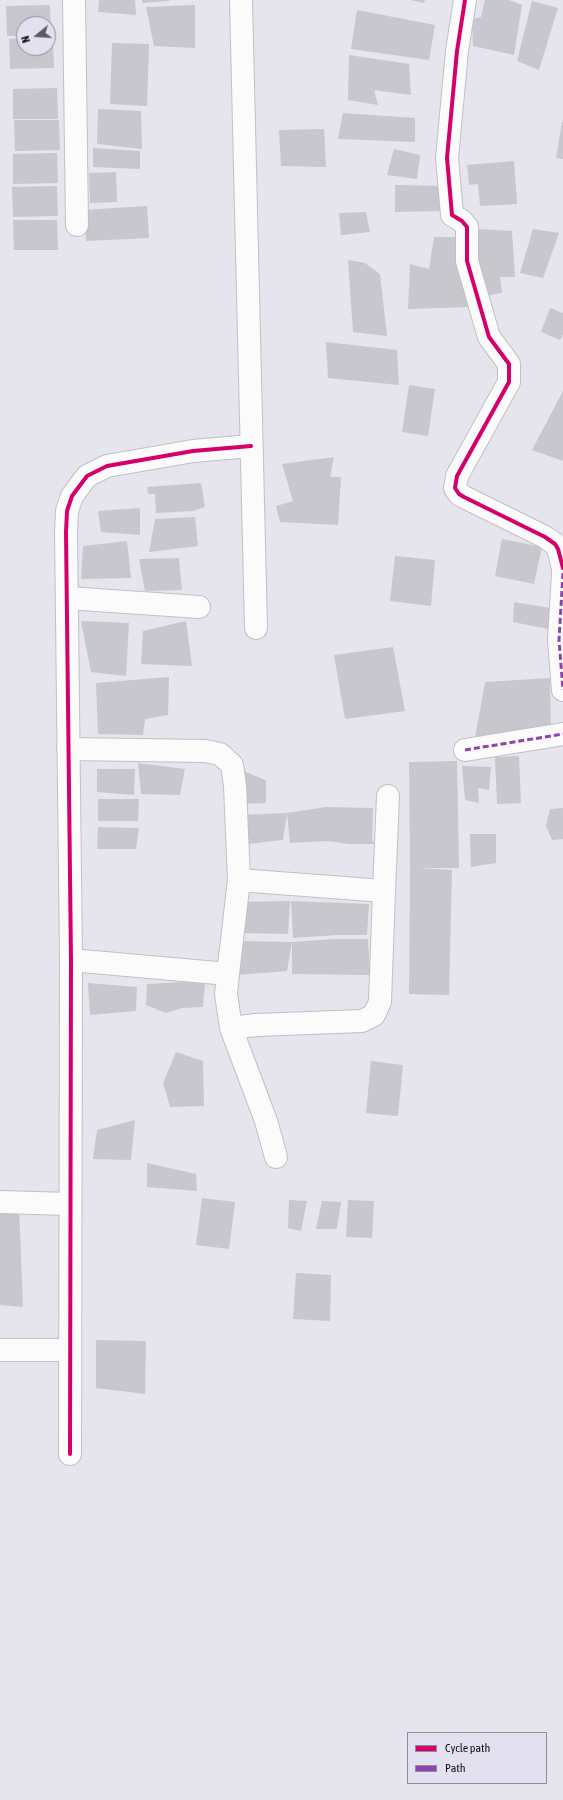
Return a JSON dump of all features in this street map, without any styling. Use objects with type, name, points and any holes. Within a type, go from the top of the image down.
[{"type":"street","points":[[74,0],[77,225]]},
{"type":"street","points":[[241,0],[256,628]]},
{"type":"street","points":[[465,0],[457,51],[447,158],[452,216],[462,221],[467,227],[467,261],[489,337],[509,364],[509,382],[457,476],[455,488],[459,494],[464,497],[545,537],[555,544],[558,549],[563,568]]},
{"type":"street","points":[[70,1454],[71,960],[67,511],[72,496],[87,476],[107,466],[193,451],[251,446]]},
{"type":"street","points":[[563,573],[559,640],[563,690]]},
{"type":"street","points":[[67,598],[199,607]]},
{"type":"street","points":[[465,750],[563,734]]},
{"type":"street","points":[[68,749],[205,751],[220,754],[232,765],[239,880],[226,994],[231,1028],[266,1121],[276,1158]]},
{"type":"street","points":[[231,1028],[256,1025],[362,1021],[374,1015],[380,1002],[388,796]]},
{"type":"street","points":[[239,880],[384,891]]},
{"type":"street","points":[[71,960],[228,974]]},
{"type":"street","points":[[0,1202],[70,1204]]},
{"type":"street","points":[[0,1350],[70,1350]]},
{"type":"building","points":[[99,0],[135,0],[136,15],[98,12]]},
{"type":"building","points":[[142,0],[169,0],[169,1],[142,3]]},
{"type":"building","points":[[410,0],[425,0],[424,3]]},
{"type":"building","points":[[485,0],[509,0],[522,5],[514,55],[473,46],[472,19],[481,17]]},
{"type":"building","points":[[532,1],[558,8],[539,70],[517,61]]},
{"type":"building","points":[[50,5],[50,16],[16,16],[16,36],[7,36],[6,6]]},
{"type":"building","points":[[195,5],[195,48],[154,46],[146,7]]},
{"type":"building","points":[[357,10],[435,25],[429,60],[351,49]]},
{"type":"building","points":[[9,39],[16,39],[16,56],[54,56],[54,68],[10,69]]},
{"type":"building","points":[[112,43],[149,44],[147,106],[110,104]]},
{"type":"building","points":[[349,55],[409,64],[411,95],[374,90],[378,105],[348,100]]},
{"type":"building","points":[[57,88],[58,119],[13,119],[13,89]]},
{"type":"building","points":[[98,109],[141,111],[142,149],[97,144]]},
{"type":"building","points":[[343,113],[415,118],[415,142],[338,139]]},
{"type":"building","points":[[14,120],[59,120],[60,150],[15,151]]},
{"type":"building","points":[[563,122],[563,159],[556,158]]},
{"type":"building","points":[[324,129],[326,167],[281,166],[279,130]]},
{"type":"building","points":[[93,148],[140,151],[140,169],[93,167]]},
{"type":"building","points":[[394,149],[420,155],[417,179],[387,175]]},
{"type":"building","points":[[57,153],[58,183],[13,184],[13,154]]},
{"type":"building","points":[[514,161],[517,204],[480,206],[478,184],[469,185],[467,165]]},
{"type":"building","points":[[116,172],[117,202],[90,203],[89,173]]},
{"type":"building","points":[[395,185],[441,186],[444,211],[395,212]]},
{"type":"building","points":[[57,186],[58,216],[13,217],[12,187]]},
{"type":"building","points":[[147,206],[149,238],[86,241],[84,210]]},
{"type":"building","points":[[366,212],[370,232],[341,235],[339,213]]},
{"type":"building","points":[[13,220],[57,220],[58,250],[14,250]]},
{"type":"building","points":[[478,229],[512,231],[515,277],[500,277],[502,293],[484,296],[473,265]]},
{"type":"building","points":[[533,229],[559,233],[543,278],[520,273]]},
{"type":"building","points":[[434,237],[460,237],[473,307],[408,309],[410,264],[429,269]]},
{"type":"building","points":[[348,260],[365,263],[380,274],[387,336],[353,332]]},
{"type":"building","points":[[550,308],[563,313],[563,334],[560,340],[541,332]]},
{"type":"building","points":[[326,342],[397,350],[399,385],[328,378]]},
{"type":"building","points":[[409,385],[435,389],[428,436],[402,432]]},
{"type":"building","points":[[563,391],[563,461],[532,450]]},
{"type":"building","points":[[334,457],[330,477],[341,477],[338,525],[280,522],[276,506],[293,501],[282,464]]},
{"type":"building","points":[[201,483],[205,507],[193,511],[156,513],[155,494],[148,494],[147,487]]},
{"type":"building","points":[[140,508],[140,535],[101,532],[98,511]]},
{"type":"building","points":[[195,517],[198,546],[149,552],[155,519]]},
{"type":"building","points":[[502,539],[542,547],[534,584],[495,576]]},
{"type":"building","points":[[127,541],[131,578],[81,579],[83,546]]},
{"type":"building","points":[[395,556],[435,560],[431,606],[390,601]]},
{"type":"building","points":[[179,558],[182,590],[145,591],[139,559]]},
{"type":"building","points":[[514,602],[551,608],[548,629],[513,622]]},
{"type":"building","points":[[81,621],[129,623],[126,676],[91,672]]},
{"type":"building","points":[[186,621],[192,666],[141,664],[143,631]]},
{"type":"building","points":[[393,647],[405,711],[345,719],[334,655]]},
{"type":"building","points":[[169,677],[168,715],[145,719],[143,735],[98,734],[96,683]]},
{"type":"building","points":[[550,678],[551,730],[475,738],[485,682]]},
{"type":"building","points":[[519,756],[521,803],[497,804],[495,757]]},
{"type":"building","points":[[457,761],[459,868],[418,868],[452,870],[449,995],[409,994],[409,762]]},
{"type":"building","points":[[138,763],[185,769],[180,795],[141,794]]},
{"type":"building","points":[[462,766],[491,767],[489,790],[478,788],[479,803],[465,800]]},
{"type":"building","points":[[97,769],[135,769],[134,795],[97,792]]},
{"type":"building","points":[[240,770],[266,780],[266,803],[237,804]]},
{"type":"building","points":[[98,799],[139,799],[138,821],[98,821]]},
{"type":"building","points":[[326,807],[373,808],[372,840],[375,844],[349,844],[328,841],[290,843],[287,813]]},
{"type":"building","points":[[563,808],[563,839],[552,840],[546,826],[550,809]]},
{"type":"building","points":[[287,813],[283,840],[239,845],[241,815]]},
{"type":"building","points":[[98,827],[139,828],[136,849],[97,849]]},
{"type":"building","points":[[470,834],[496,834],[496,863],[471,867]]},
{"type":"building","points":[[290,901],[288,934],[242,933],[238,902]]},
{"type":"building","points":[[291,901],[369,904],[367,935],[293,938]]},
{"type":"building","points":[[334,939],[368,939],[370,975],[292,974],[292,942]]},
{"type":"building","points":[[237,941],[292,942],[287,971],[237,975]]},
{"type":"building","points":[[205,981],[203,1007],[182,1008],[166,1013],[146,1005],[147,984]]},
{"type":"building","points":[[88,983],[137,987],[136,1011],[90,1015]]},
{"type":"building","points":[[176,1052],[203,1061],[204,1106],[170,1107],[163,1083]]},
{"type":"building","points":[[371,1061],[403,1065],[398,1116],[366,1113]]},
{"type":"building","points":[[135,1120],[131,1160],[93,1159],[97,1130]]},
{"type":"building","points":[[147,1163],[196,1174],[197,1191],[147,1187]]},
{"type":"building","points":[[202,1198],[235,1202],[229,1249],[196,1245]]},
{"type":"building","points":[[289,1200],[307,1201],[301,1231],[288,1228]]},
{"type":"building","points":[[348,1200],[374,1201],[372,1238],[346,1237]]},
{"type":"building","points":[[322,1201],[341,1202],[337,1229],[316,1229]]},
{"type":"building","points":[[19,1206],[23,1307],[0,1305],[0,1207]]},
{"type":"building","points":[[296,1273],[331,1275],[330,1321],[293,1319]]},
{"type":"building","points":[[96,1340],[146,1341],[145,1394],[96,1388]]},
{"type":"marked path","points":[[563,573],[559,640],[563,690]]},
{"type":"marked path","points":[[465,750],[563,734]]},
{"type":"cycle path","points":[[465,0],[457,51],[447,158],[452,215],[462,221],[467,227],[467,261],[489,337],[509,364],[509,382],[457,476],[455,488],[459,494],[464,497],[545,537],[555,544],[558,549],[563,568]]},
{"type":"cycle path","points":[[70,1454],[71,960],[67,511],[72,496],[87,476],[107,466],[193,451],[251,446]]}]
